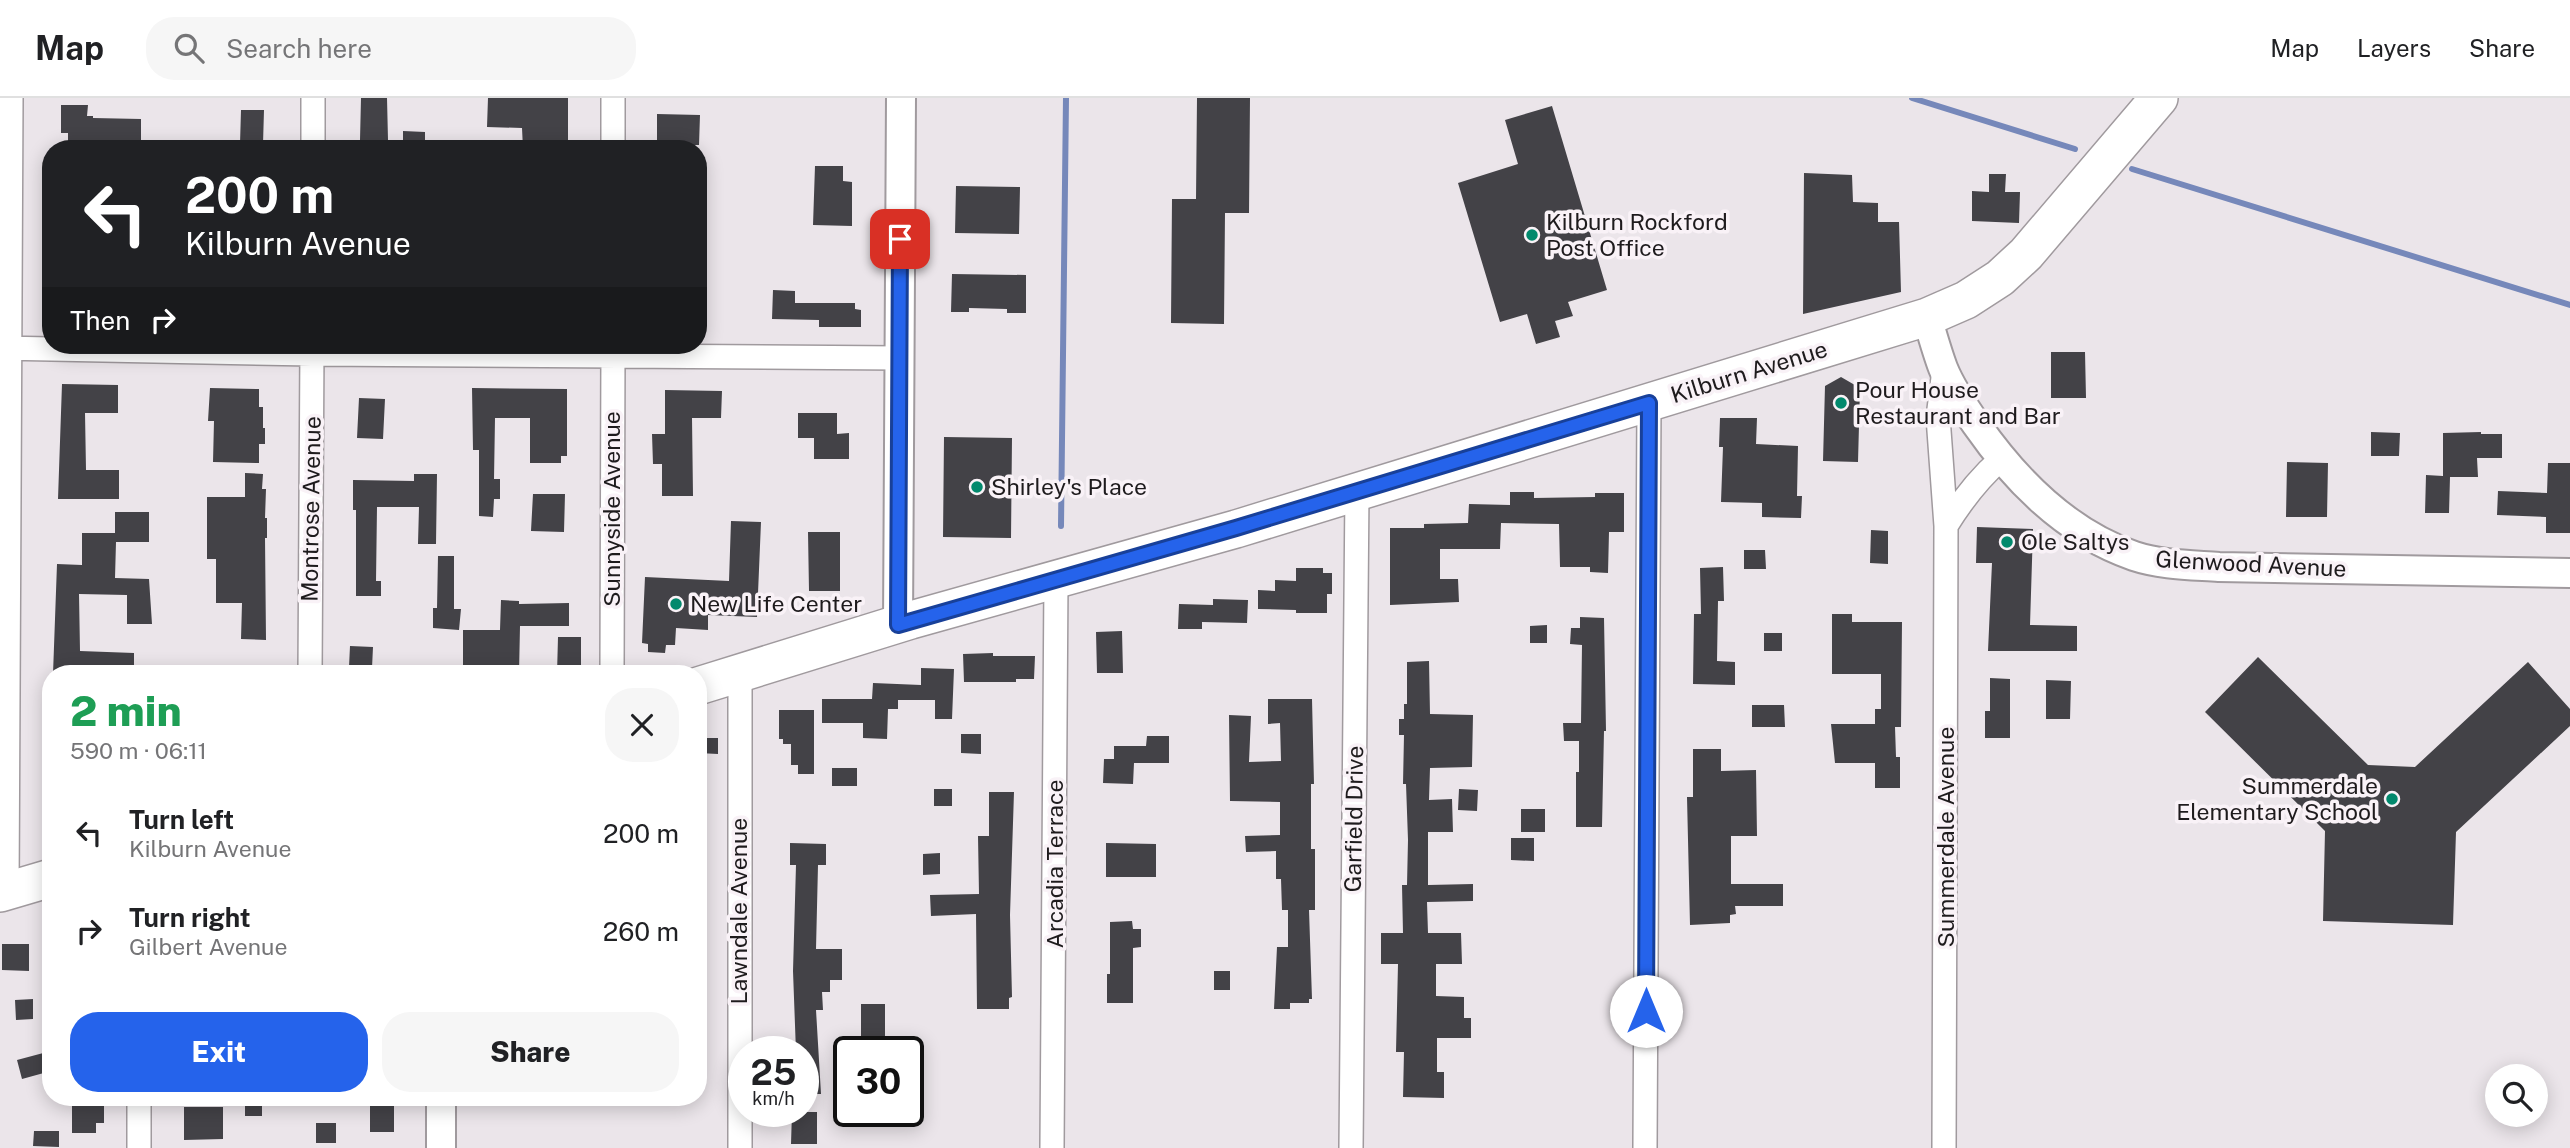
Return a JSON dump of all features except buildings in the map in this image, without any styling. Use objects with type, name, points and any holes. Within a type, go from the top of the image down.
[{"type":"main road","name":"Kilburn Avenue","points":[[707,683],[898,625],[1236,528],[1927,317],[1966,300],[2000,278],[2026,254],[2159,98]]},
{"type":"main road","points":[[4,892],[42,881]]},
{"type":"street","points":[[4,892],[4,348],[11,98]]},
{"type":"street","points":[[313,98],[313,140]]},
{"type":"street","points":[[613,98],[613,140]]},
{"type":"street","points":[[898,625],[901,98]]},
{"type":"street","name":"Glenwood Avenue","points":[[1927,317],[1944,370],[1964,406],[2018,479],[2066,519],[2134,556],[2166,563],[2219,567],[2570,573]]},
{"type":"street","points":[[4,348],[42,348]]},
{"type":"street","points":[[707,353],[900,358]]},
{"type":"street","name":"Montrose Avenue","points":[[310,665],[312,354]]},
{"type":"street","name":"Sunnyside Avenue","points":[[612,665],[613,354]]},
{"type":"street","name":"Summerdale Avenue","points":[[1944,370],[1938,417],[1946,526],[1944,1148]]},
{"type":"street","points":[[1646,1148],[1649,403]]},
{"type":"street","points":[[1946,526],[1965,496],[2001,459]]},
{"type":"street","name":"Garfield Drive","points":[[1350,1148],[1357,491]]},
{"type":"street","name":"Arcadia Terrace","points":[[1052,1148],[1056,579]]},
{"type":"street","name":"Lawndale Avenue","points":[[740,674],[740,1148]]},
{"type":"street","points":[[139,1106],[139,1148]]},
{"type":"street","points":[[441,1106],[441,1148]]},
{"type":"waterway","points":[[1061,526],[1066,98]]},
{"type":"waterway","points":[[1912,98],[2075,149]]},
{"type":"waterway","points":[[2132,169],[2570,305]]},
{"type":"place","name":"Kilburn Rockford Post Office","points":[[1532,235]]},
{"type":"place","name":"Pour House Restaurant and Bar","points":[[1841,403]]},
{"type":"place","name":"Shirley's Place","points":[[977,487]]},
{"type":"place","name":"Ole Saltys","points":[[2007,542]]},
{"type":"place","name":"New Life Center","points":[[676,604]]},
{"type":"place","name":"Summerdale Elementary School","points":[[2392,799]]},
{"type":"route","points":[[900,239],[898,625],[1236,528],[1649,403],[1646,1011]]}]
